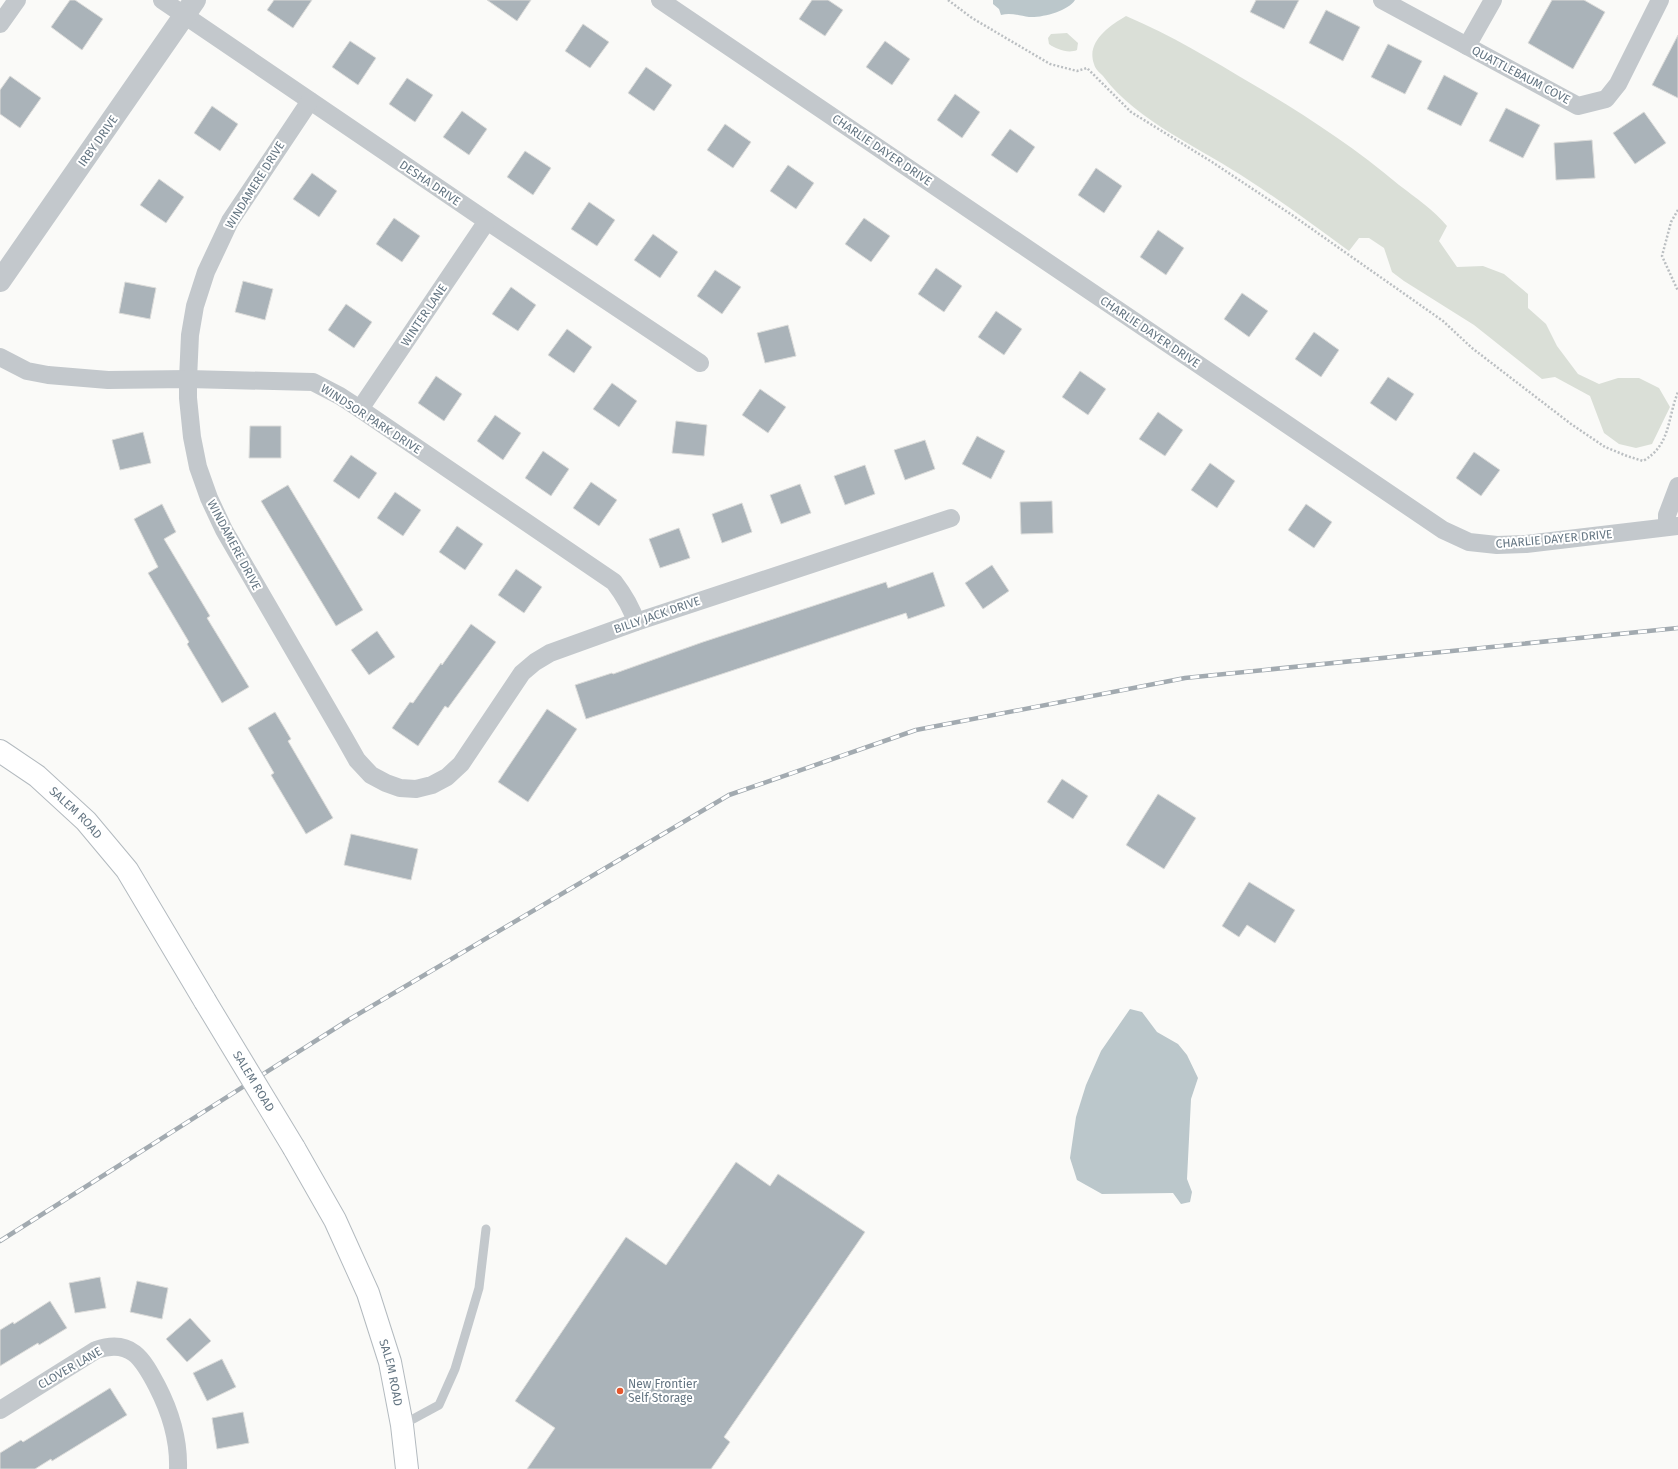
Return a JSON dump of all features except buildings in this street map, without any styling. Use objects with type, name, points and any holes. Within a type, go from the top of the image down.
[{"type":"main road","name":"SALEM ROAD","points":[[0,751],[38,776],[86,821],[128,870],[204,1001],[294,1148],[335,1220],[368,1293],[390,1362],[402,1425],[407,1469]]},
{"type":"street","points":[[0,24],[17,0]]},
{"type":"street","name":"DESHA DRIVE","points":[[162,0],[190,8],[310,101],[700,363]]},
{"type":"street","name":"CHARLIE DAYER DRIVE","points":[[660,0],[1443,530],[1469,542],[1497,546],[1672,527]]},
{"type":"street","name":"QUATTLEBAUM COVE","points":[[1382,0],[1578,106],[1606,99],[1618,84],[1660,0]]},
{"type":"street","name":"QUATTLEBAUM COVE","points":[[1466,46],[1493,0]]},
{"type":"street","name":"IRBY DRIVE","points":[[0,281],[190,8]]},
{"type":"street","name":"WINDAMERE DRIVE","points":[[310,101],[230,221],[206,272],[195,306],[190,336],[188,398],[192,437],[198,467],[209,498],[224,530],[357,760],[371,775],[386,783],[400,788],[416,789]]},
{"type":"street","name":"WINTER LANE","points":[[360,409],[487,221]]},
{"type":"street","name":"WINDSOR PARK DRIVE","points":[[0,357],[27,371],[48,375],[108,380],[188,379],[313,382],[340,396],[360,409],[614,582],[624,594],[636,622]]},
{"type":"street","points":[[1672,527],[1667,515],[1678,486]]},
{"type":"street","name":"BILLY JACK DRIVE","points":[[416,789],[432,785],[447,777],[461,764],[522,673],[535,662],[550,653],[636,622],[951,518]]},
{"type":"street","name":"CLOVER LANE","points":[[0,1410],[96,1350],[116,1346],[129,1350],[142,1359],[167,1404],[175,1429],[178,1469]]},
{"type":"lane","points":[[402,1425],[439,1405],[455,1369],[479,1288],[486,1229]]},
{"type":"path","points":[[948,0],[972,18],[1050,64],[1077,71],[1087,68],[1131,112],[1212,162],[1292,215],[1443,321],[1472,348],[1571,424],[1605,447],[1643,461],[1653,455],[1661,447],[1678,392]]},
{"type":"path","points":[[1678,210],[1671,222],[1662,256],[1678,291]]},
{"type":"shaded area","points":[[993,0],[1075,0],[1072,4],[1054,13],[1029,17],[1012,14],[1001,15],[999,9],[993,4]]},
{"type":"shaded area","points":[[1126,16],[1191,48],[1292,108],[1365,158],[1424,204],[1447,226],[1439,241],[1457,267],[1483,266],[1504,274],[1528,294],[1528,308],[1546,324],[1557,346],[1578,374],[1599,384],[1618,378],[1639,378],[1659,388],[1670,407],[1652,444],[1636,448],[1619,444],[1604,433],[1590,396],[1555,377],[1542,379],[1474,325],[1404,281],[1392,272],[1384,248],[1369,238],[1359,238],[1349,251],[1263,189],[1172,134],[1134,107],[1117,92],[1096,69],[1092,56],[1096,42],[1106,30]]},
{"type":"shaded area","points":[[1067,33],[1078,43],[1077,50],[1062,50],[1049,44],[1048,38],[1051,34]]},
{"type":"shaded area","points":[[1130,1009],[1142,1012],[1157,1032],[1178,1044],[1187,1055],[1198,1078],[1191,1099],[1187,1179],[1192,1192],[1190,1202],[1181,1204],[1173,1193],[1102,1194],[1077,1180],[1070,1158],[1076,1117],[1086,1085],[1101,1051]]},
{"type":"railway","points":[[0,1241],[350,1019],[729,795],[916,730],[1185,678],[1678,628]]},
{"type":"place","name":"New Frontier Self Storage","points":[[620,1391]]}]
